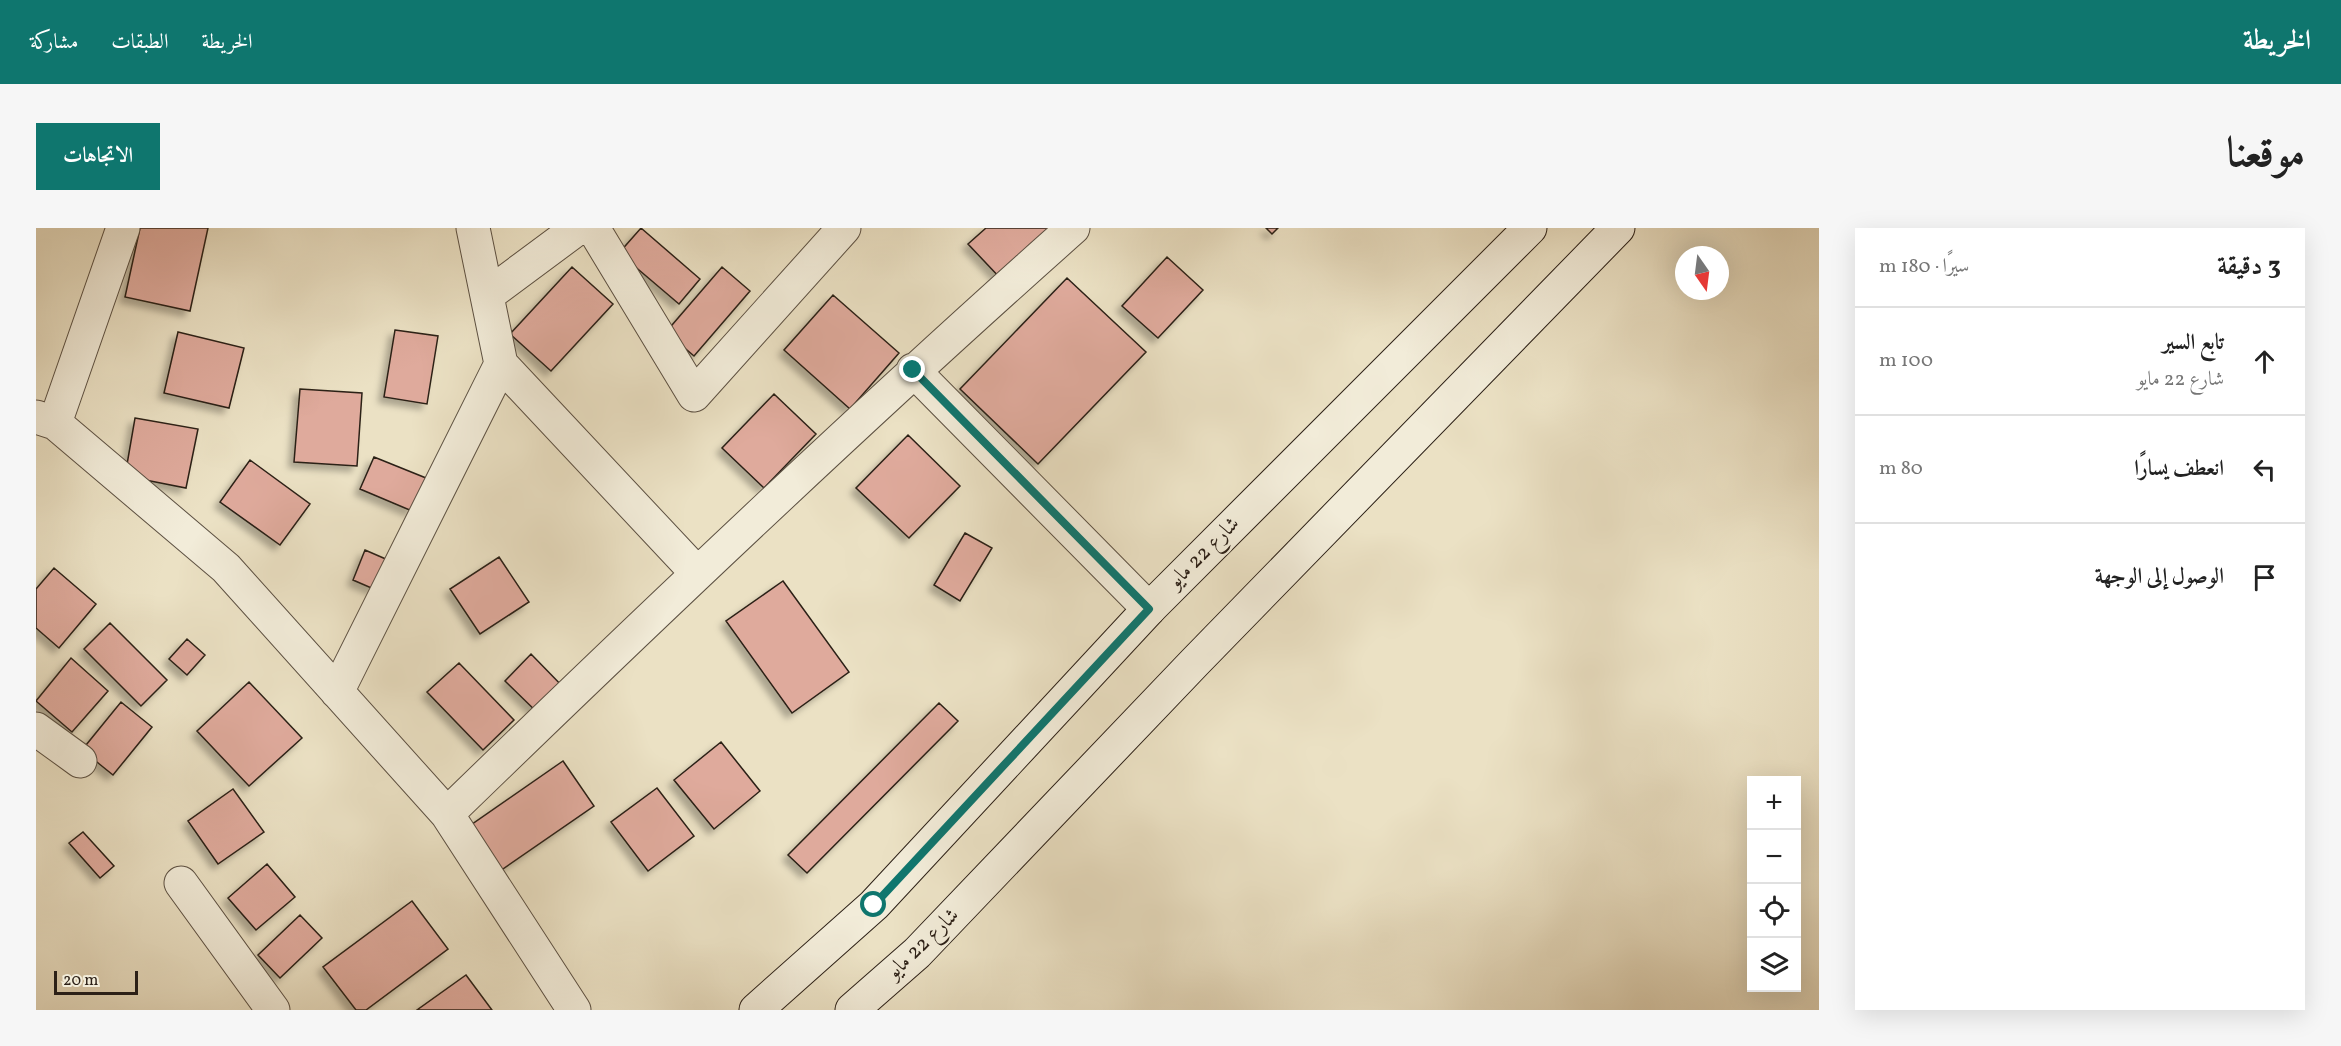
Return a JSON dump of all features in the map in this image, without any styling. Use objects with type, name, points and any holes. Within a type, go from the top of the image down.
[{"type":"street","points":[[123,228],[45,420],[226,568],[447,814],[574,1010]]},
{"type":"street","points":[[473,228],[489,294],[501,364],[696,572]]},
{"type":"street","points":[[489,294],[578,228]]},
{"type":"street","points":[[593,228],[694,395],[844,228]]},
{"type":"street","points":[[447,814],[696,572],[913,370],[1073,228]]},
{"type":"street","name":"شارع 22 مايو","points":[[756,1010],[874,905],[1149,609],[1530,228]]},
{"type":"street","name":"شارع 22 مايو","points":[[852,1010],[917,953],[1195,662],[1618,228]]},
{"type":"street","points":[[337,692],[501,364]]},
{"type":"street","points":[[913,370],[1149,609]]},
{"type":"street","points":[[36,729],[80,761]]},
{"type":"street","points":[[181,883],[260,1005]]},
{"type":"building","points":[[140,228],[208,228],[190,311],[125,297]]},
{"type":"building","points":[[641,228],[700,279],[679,304],[619,253]]},
{"type":"building","points":[[986,228],[1058,228],[1002,280],[968,244]]},
{"type":"building","points":[[1266,228],[1278,228],[1272,234]]},
{"type":"building","points":[[1167,257],[1203,290],[1158,338],[1122,306]]},
{"type":"building","points":[[572,267],[613,304],[551,371],[510,334]]},
{"type":"building","points":[[722,267],[750,291],[694,356],[666,332]]},
{"type":"building","points":[[1067,278],[1146,352],[1038,464],[960,389]]},
{"type":"building","points":[[833,295],[899,353],[850,409],[784,350]]},
{"type":"building","points":[[395,330],[438,336],[427,404],[384,397]]},
{"type":"building","points":[[178,332],[244,348],[229,408],[164,393]]},
{"type":"building","points":[[300,389],[362,393],[357,466],[294,462]]},
{"type":"building","points":[[774,394],[816,434],[764,488],[722,448]]},
{"type":"building","points":[[135,418],[198,429],[186,488],[125,476]]},
{"type":"building","points":[[908,435],[960,486],[909,538],[856,488]]},
{"type":"building","points":[[374,457],[426,478],[412,511],[360,489]]},
{"type":"building","points":[[250,460],[310,504],[280,545],[220,502]]},
{"type":"building","points":[[965,533],[992,548],[960,601],[934,585]]},
{"type":"building","points":[[365,550],[388,560],[376,590],[353,580]]},
{"type":"building","points":[[499,557],[529,602],[480,634],[450,589]]},
{"type":"building","points":[[54,568],[96,604],[59,648],[36,628],[36,589]]},
{"type":"building","points":[[783,581],[849,672],[792,713],[726,621]]},
{"type":"building","points":[[110,623],[167,680],[141,706],[84,649]]},
{"type":"building","points":[[187,639],[205,655],[187,675],[169,659]]},
{"type":"building","points":[[531,654],[568,692],[543,718],[505,681]]},
{"type":"building","points":[[71,658],[108,691],[72,732],[36,701]]},
{"type":"building","points":[[459,663],[514,720],[483,750],[427,692]]},
{"type":"building","points":[[249,682],[302,738],[249,786],[197,731]]},
{"type":"building","points":[[121,702],[152,727],[113,775],[82,750]]},
{"type":"building","points":[[939,703],[958,721],[807,873],[788,855]]},
{"type":"building","points":[[721,742],[760,791],[714,829],[674,780]]},
{"type":"building","points":[[563,761],[594,806],[500,871],[468,827]]},
{"type":"building","points":[[657,788],[694,836],[648,871],[611,822]]},
{"type":"building","points":[[233,789],[264,832],[218,864],[188,821]]},
{"type":"building","points":[[83,832],[114,866],[100,878],[69,843]]},
{"type":"building","points":[[267,864],[295,897],[256,930],[228,898]]},
{"type":"building","points":[[412,901],[448,949],[366,1010],[356,1010],[323,967]]},
{"type":"building","points":[[300,915],[322,938],[280,978],[258,955]]},
{"type":"building","points":[[466,975],[492,1010],[417,1010]]},
{"type":"route","points":[[874,905],[1149,609],[913,370]]}]
